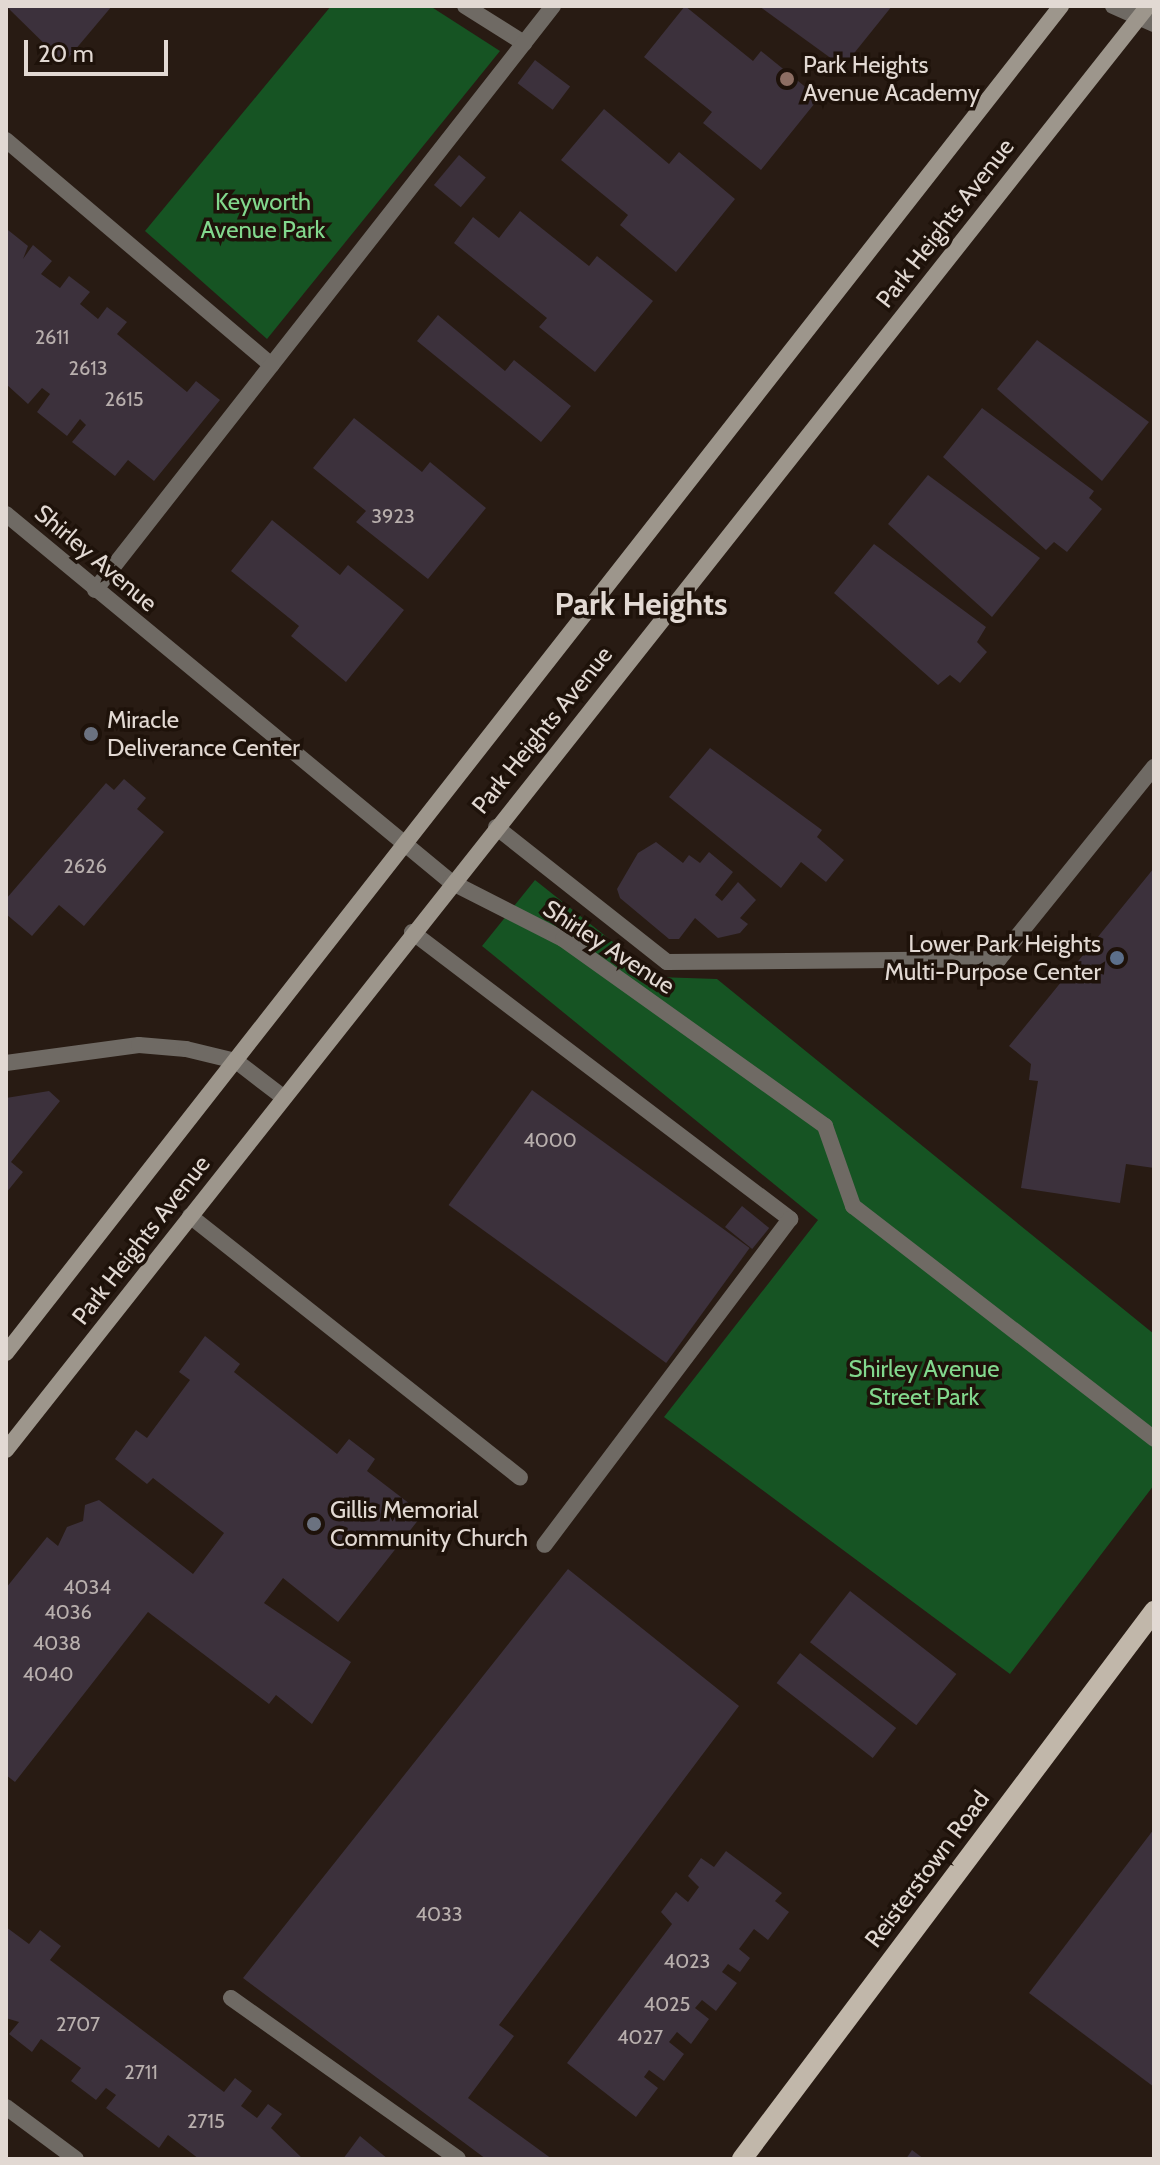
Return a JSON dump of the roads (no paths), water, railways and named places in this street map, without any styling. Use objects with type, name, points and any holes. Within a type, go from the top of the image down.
[{"type":"main road","name":"Park Heights Avenue","points":[[6,1353],[1061,6]]},
{"type":"main road","name":"Park Heights Avenue","points":[[6,1450],[451,882],[1147,15]]},
{"type":"main road","name":"Reisterstown Road","points":[[742,2159],[1154,1611]]},
{"type":"street","points":[[465,6],[524,43]]},
{"type":"street","points":[[95,590],[553,6]]},
{"type":"street","points":[[1113,6],[1147,15]]},
{"type":"street","points":[[6,140],[271,365]]},
{"type":"street","name":"Shirley Avenue","points":[[6,514],[451,882],[563,939],[825,1126],[853,1206],[1154,1439]]},
{"type":"street","points":[[496,827],[667,962],[999,959],[1154,767]]},
{"type":"street","points":[[412,932],[790,1219],[544,1545]]},
{"type":"street","points":[[6,1063],[139,1045],[236,1061],[283,1097]]},
{"type":"street","points":[[190,1216],[520,1478]]},
{"type":"street","points":[[231,1998],[458,2159]]},
{"type":"street","points":[[6,2107],[76,2159]]},
{"type":"place","name":"Park Heights Avenue Academy","points":[[787,79]]},
{"type":"place","name":"Miracle Deliverance Center","points":[[91,734]]},
{"type":"place","name":"Lower Park Heights Multi-Purpose Center","points":[[1117,958]]},
{"type":"place","name":"Gillis Memorial Community Church","points":[[314,1524]]},
{"type":"district","name":"Park Heights","points":[[641,604]]},
{"type":"park label","name":"Keyworth Avenue Park","points":[[263,216]]},
{"type":"park label","name":"Shirley Avenue Street Park","points":[[924,1383]]}]
